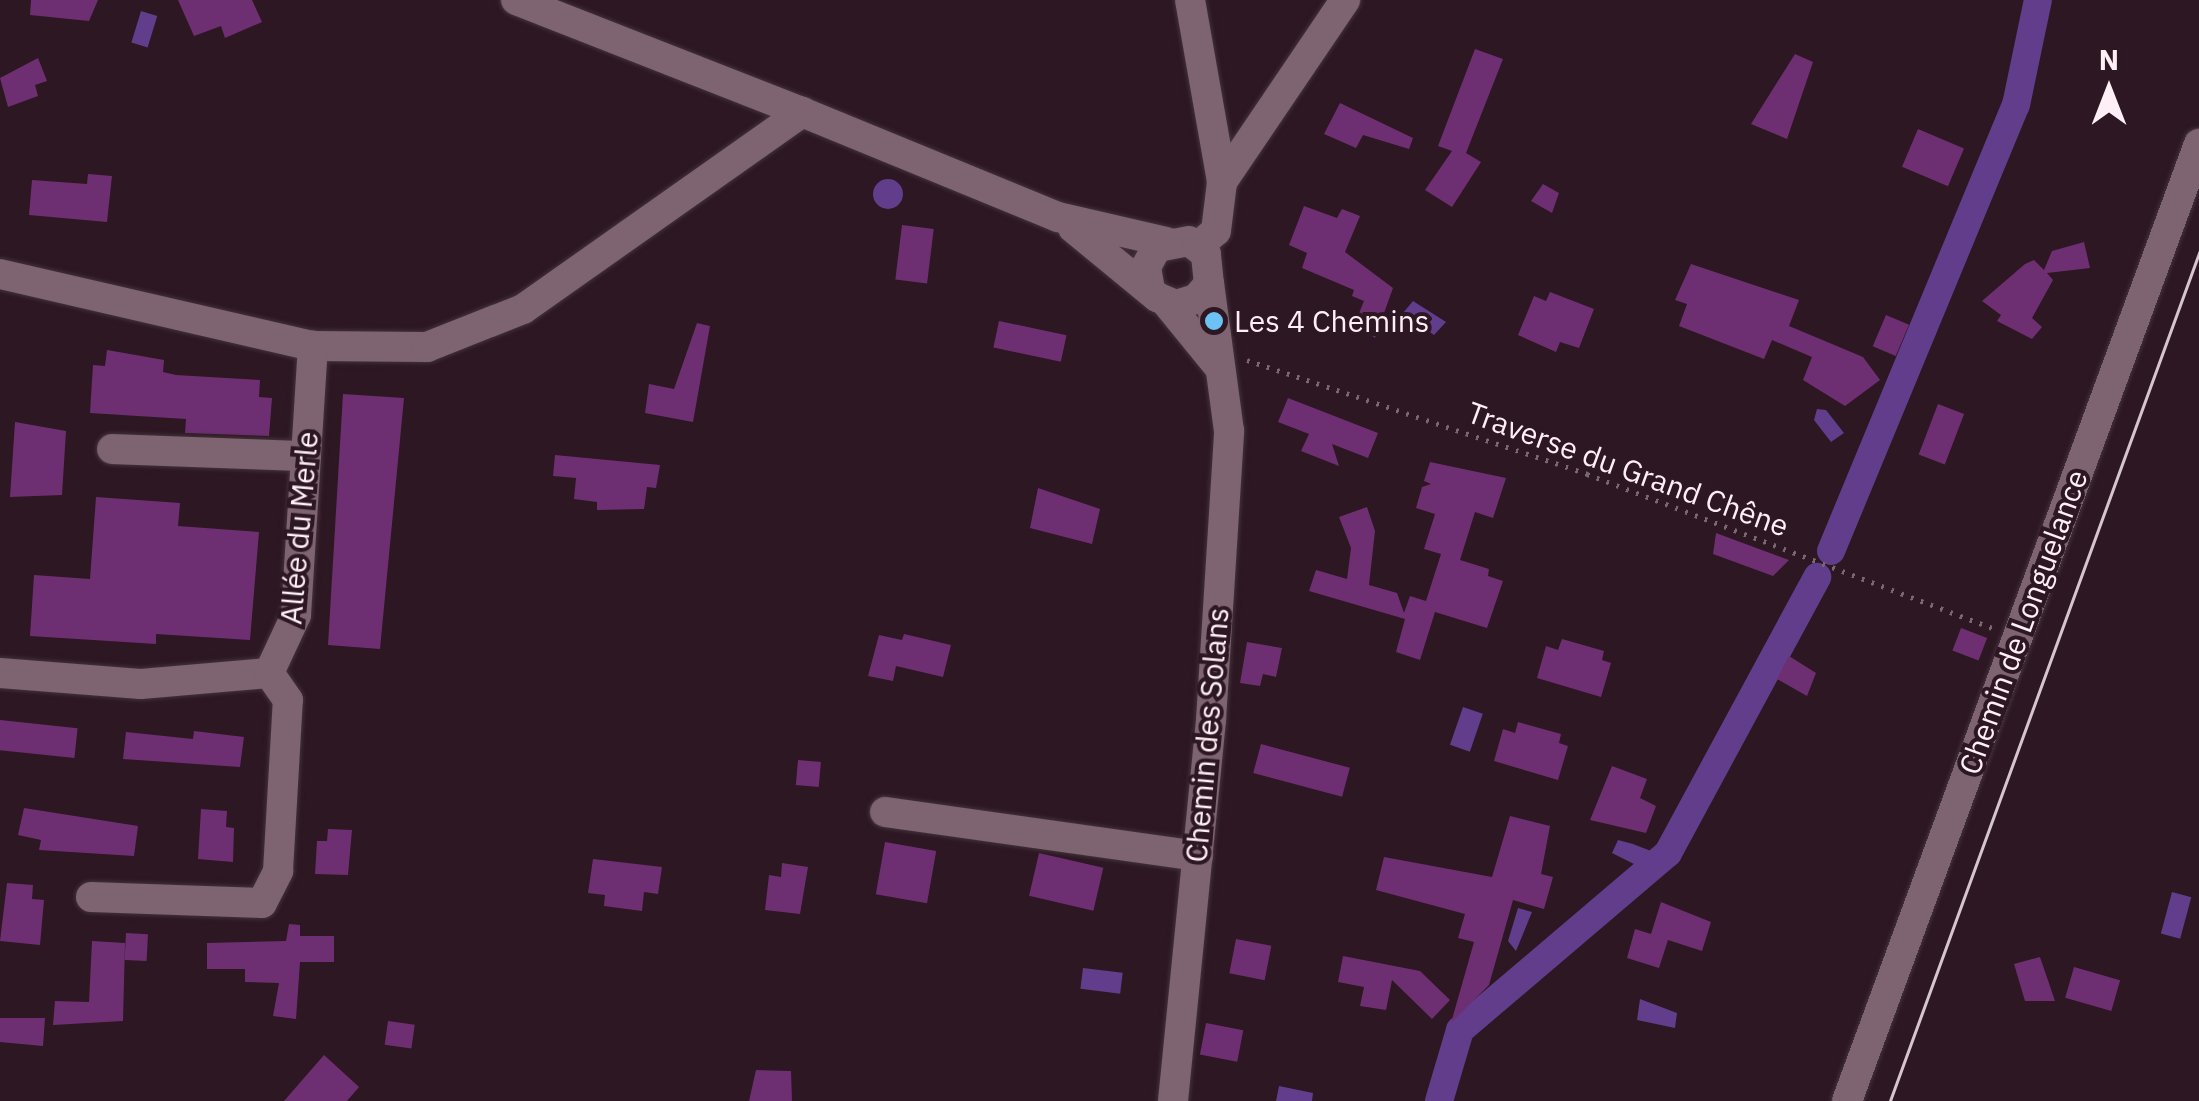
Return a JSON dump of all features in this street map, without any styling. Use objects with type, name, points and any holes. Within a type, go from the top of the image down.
[{"type":"street","points":[[516,0],[1058,217],[1198,246],[1216,231],[1222,182],[1190,0]]},
{"type":"street","points":[[1222,182],[1345,0]]},
{"type":"street","points":[[0,274],[313,346],[427,347],[523,310],[802,112]]},
{"type":"street","name":"Chemin de Longuelance","points":[[1847,1101],[2199,144]]},
{"type":"street","points":[[1058,217],[1158,296],[1221,370]]},
{"type":"street","points":[[1158,296],[1146,267],[1166,242]]},
{"type":"street","points":[[1158,296],[1186,304],[1209,284],[1210,263],[1198,246]]},
{"type":"street","name":"Chemin des Solans","points":[[1173,1101],[1198,856],[1230,430],[1209,284]]},
{"type":"street","name":"Allée du Merle","points":[[268,674],[296,615],[313,346]]},
{"type":"street","points":[[112,449],[306,456]]},
{"type":"street","points":[[0,673],[141,684],[268,674],[288,700],[278,872],[262,903],[91,897]]},
{"type":"street","points":[[885,812],[1198,856]]},
{"type":"path","name":"Traverse du Grand Chêne","points":[[1221,370],[1264,360],[2018,637]]},
{"type":"shaded area","points":[[141,11],[157,16],[148,48],[131,43]]},
{"type":"shaded area","points":[[888,179],[902,188],[903,194],[894,208],[888,209],[874,200],[873,194],[882,180]]},
{"type":"shaded area","points":[[1413,301],[1446,322],[1434,335],[1403,313]]},
{"type":"shaded area","points":[[1817,409],[1826,410],[1844,433],[1831,442],[1814,420]]},
{"type":"shaded area","points":[[1463,707],[1483,714],[1470,752],[1450,745]]},
{"type":"shaded area","points":[[1618,840],[1651,851],[1638,866],[1612,853]]},
{"type":"shaded area","points":[[2172,892],[2191,897],[2180,939],[2161,934]]},
{"type":"shaded area","points":[[1518,908],[1532,912],[1516,951],[1508,941]]},
{"type":"shaded area","points":[[1083,968],[1123,973],[1120,994],[1080,989]]},
{"type":"shaded area","points":[[1640,999],[1677,1013],[1675,1028],[1637,1020]]},
{"type":"shaded area","points":[[1279,1086],[1313,1093],[1312,1101],[1276,1101]]},
{"type":"building","points":[[31,0],[98,0],[89,21],[30,15]]},
{"type":"building","points":[[178,0],[252,0],[262,22],[225,38],[221,26],[194,36]]},
{"type":"building","points":[[1475,49],[1503,59],[1466,153],[1481,162],[1452,207],[1425,190],[1452,151],[1438,146]]},
{"type":"building","points":[[1795,54],[1813,62],[1787,139],[1751,124]]},
{"type":"building","points":[[38,58],[47,81],[35,85],[38,96],[8,107],[0,78]]},
{"type":"building","points":[[1340,103],[1413,138],[1409,149],[1363,135],[1356,148],[1324,134]]},
{"type":"building","points":[[1918,129],[1964,149],[1948,186],[1902,167]]},
{"type":"building","points":[[88,174],[112,176],[107,222],[29,215],[32,180],[87,184]]},
{"type":"building","points":[[1543,184],[1559,193],[1552,213],[1531,201]]},
{"type":"building","points":[[1304,206],[1337,218],[1342,209],[1360,216],[1345,252],[1393,288],[1375,338],[1355,323],[1364,301],[1352,296],[1354,290],[1302,268],[1307,253],[1289,245]]},
{"type":"building","points":[[902,225],[934,229],[927,283],[895,280]]},
{"type":"building","points":[[2084,242],[2090,268],[2047,273],[2053,280],[2032,318],[2042,327],[2032,339],[1997,321],[2001,315],[1982,301],[2025,264],[2034,260],[2044,270],[2052,251]]},
{"type":"building","points":[[1691,264],[1799,300],[1789,326],[1863,357],[1880,380],[1845,406],[1803,380],[1812,357],[1772,340],[1764,359],[1679,326],[1687,304],[1675,300]]},
{"type":"building","points":[[1550,292],[1594,309],[1579,348],[1560,342],[1556,352],[1518,335],[1534,296],[1546,301]]},
{"type":"building","points":[[1886,315],[1909,325],[1896,356],[1873,346]]},
{"type":"building","points":[[999,321],[1066,335],[1061,362],[993,347]]},
{"type":"building","points":[[697,323],[710,326],[693,422],[645,413],[649,384],[674,389]]},
{"type":"building","points":[[107,350],[164,360],[163,372],[176,375],[260,380],[259,397],[272,398],[269,436],[185,433],[186,419],[90,413],[93,365],[105,366]]},
{"type":"building","points":[[343,394],[404,398],[380,649],[328,645]]},
{"type":"building","points":[[1288,398],[1378,433],[1368,458],[1332,444],[1339,466],[1301,451],[1309,434],[1278,422]]},
{"type":"building","points":[[1938,404],[1964,414],[1945,464],[1919,454]]},
{"type":"building","points":[[15,422],[66,431],[62,495],[10,497]]},
{"type":"building","points":[[555,455],[660,465],[656,488],[647,487],[644,509],[597,510],[597,502],[574,499],[576,478],[553,476]]},
{"type":"building","points":[[1430,462],[1506,478],[1493,518],[1475,512],[1460,560],[1489,569],[1488,576],[1503,581],[1487,628],[1435,612],[1420,660],[1396,652],[1405,619],[1309,591],[1316,570],[1347,579],[1351,548],[1339,517],[1367,507],[1375,531],[1369,585],[1397,593],[1404,613],[1410,596],[1426,601],[1441,554],[1424,549],[1435,514],[1416,508],[1422,487],[1431,484],[1424,481]]},
{"type":"building","points":[[1038,488],[1100,509],[1092,544],[1030,528]]},
{"type":"building","points":[[96,497],[180,503],[178,526],[259,532],[250,640],[156,634],[156,644],[30,636],[34,575],[90,579]]},
{"type":"building","points":[[1716,533],[1789,560],[1773,576],[1713,554]]},
{"type":"building","points":[[1961,628],[1987,638],[1979,660],[1952,650]]},
{"type":"building","points":[[904,634],[951,645],[943,677],[896,666],[893,681],[868,676],[879,635],[902,640]]},
{"type":"building","points":[[1562,639],[1604,651],[1602,660],[1611,663],[1601,697],[1537,678],[1546,646],[1558,650]]},
{"type":"building","points":[[1247,642],[1282,648],[1276,677],[1263,674],[1260,686],[1240,683]]},
{"type":"building","points":[[1789,656],[1816,673],[1807,696],[1777,679]]},
{"type":"building","points":[[0,720],[78,728],[74,758],[0,750]]},
{"type":"building","points":[[1518,722],[1561,734],[1559,743],[1568,746],[1558,780],[1494,761],[1503,729],[1515,733]]},
{"type":"building","points":[[194,731],[244,737],[240,767],[123,759],[126,732],[193,739]]},
{"type":"building","points":[[1261,744],[1350,768],[1342,797],[1253,773]]},
{"type":"building","points":[[798,760],[821,762],[819,787],[796,785]]},
{"type":"building","points":[[1612,766],[1647,779],[1640,798],[1656,806],[1646,833],[1590,820]]},
{"type":"building","points":[[24,808],[138,826],[134,856],[39,850],[41,840],[18,835]]},
{"type":"building","points":[[201,809],[227,811],[226,827],[234,828],[233,862],[198,859]]},
{"type":"building","points":[[1510,816],[1550,826],[1541,874],[1553,877],[1544,909],[1513,900],[1489,985],[1451,1023],[1474,942],[1458,938],[1465,914],[1376,890],[1384,857],[1492,877]]},
{"type":"building","points":[[328,829],[352,830],[348,875],[315,874],[317,841],[327,841]]},
{"type":"building","points":[[885,842],[936,851],[927,903],[876,894]]},
{"type":"building","points":[[1039,853],[1103,868],[1093,911],[1029,896]]},
{"type":"building","points":[[593,859],[662,867],[658,894],[644,892],[642,911],[604,906],[605,895],[588,893]]},
{"type":"building","points":[[782,863],[808,867],[800,914],[765,910],[769,875],[781,877]]},
{"type":"building","points":[[7,883],[33,885],[32,899],[44,900],[40,945],[0,941]]},
{"type":"building","points":[[1661,902],[1711,922],[1702,951],[1668,940],[1659,968],[1627,958],[1635,929],[1651,934]]},
{"type":"building","points":[[289,924],[300,925],[300,936],[334,936],[334,962],[300,962],[296,1019],[273,1016],[279,983],[245,982],[245,969],[207,969],[207,943],[286,941]]},
{"type":"building","points":[[126,933],[148,934],[147,961],[125,960]]},
{"type":"building","points":[[1236,939],[1271,946],[1265,980],[1229,973]]},
{"type":"building","points":[[92,941],[125,943],[123,1021],[53,1025],[55,1001],[89,1002]]},
{"type":"building","points":[[1343,956],[1420,971],[1450,1000],[1432,1019],[1392,980],[1386,1010],[1360,1006],[1364,987],[1338,982]]},
{"type":"building","points":[[2040,957],[2055,1001],[2025,1001],[2014,964]]},
{"type":"building","points":[[2074,967],[2120,980],[2111,1011],[2065,998]]},
{"type":"building","points":[[0,1018],[45,1018],[43,1046],[0,1042]]},
{"type":"building","points":[[388,1021],[415,1025],[411,1049],[385,1045]]},
{"type":"building","points":[[1206,1023],[1243,1030],[1237,1062],[1200,1054]]},
{"type":"building","points":[[324,1055],[359,1087],[347,1101],[284,1101]]},
{"type":"building","points":[[756,1070],[791,1071],[792,1101],[749,1101]]},
{"type":"waterway","points":[[1831,551],[2016,105],[2038,0]]},
{"type":"waterway","points":[[1439,1101],[1460,1030],[1668,853],[1817,577]]},
{"type":"tram line","points":[[1890,1101],[2199,253]]},
{"type":"place","name":"Les 4 Chemins","points":[[1214,321]]}]
